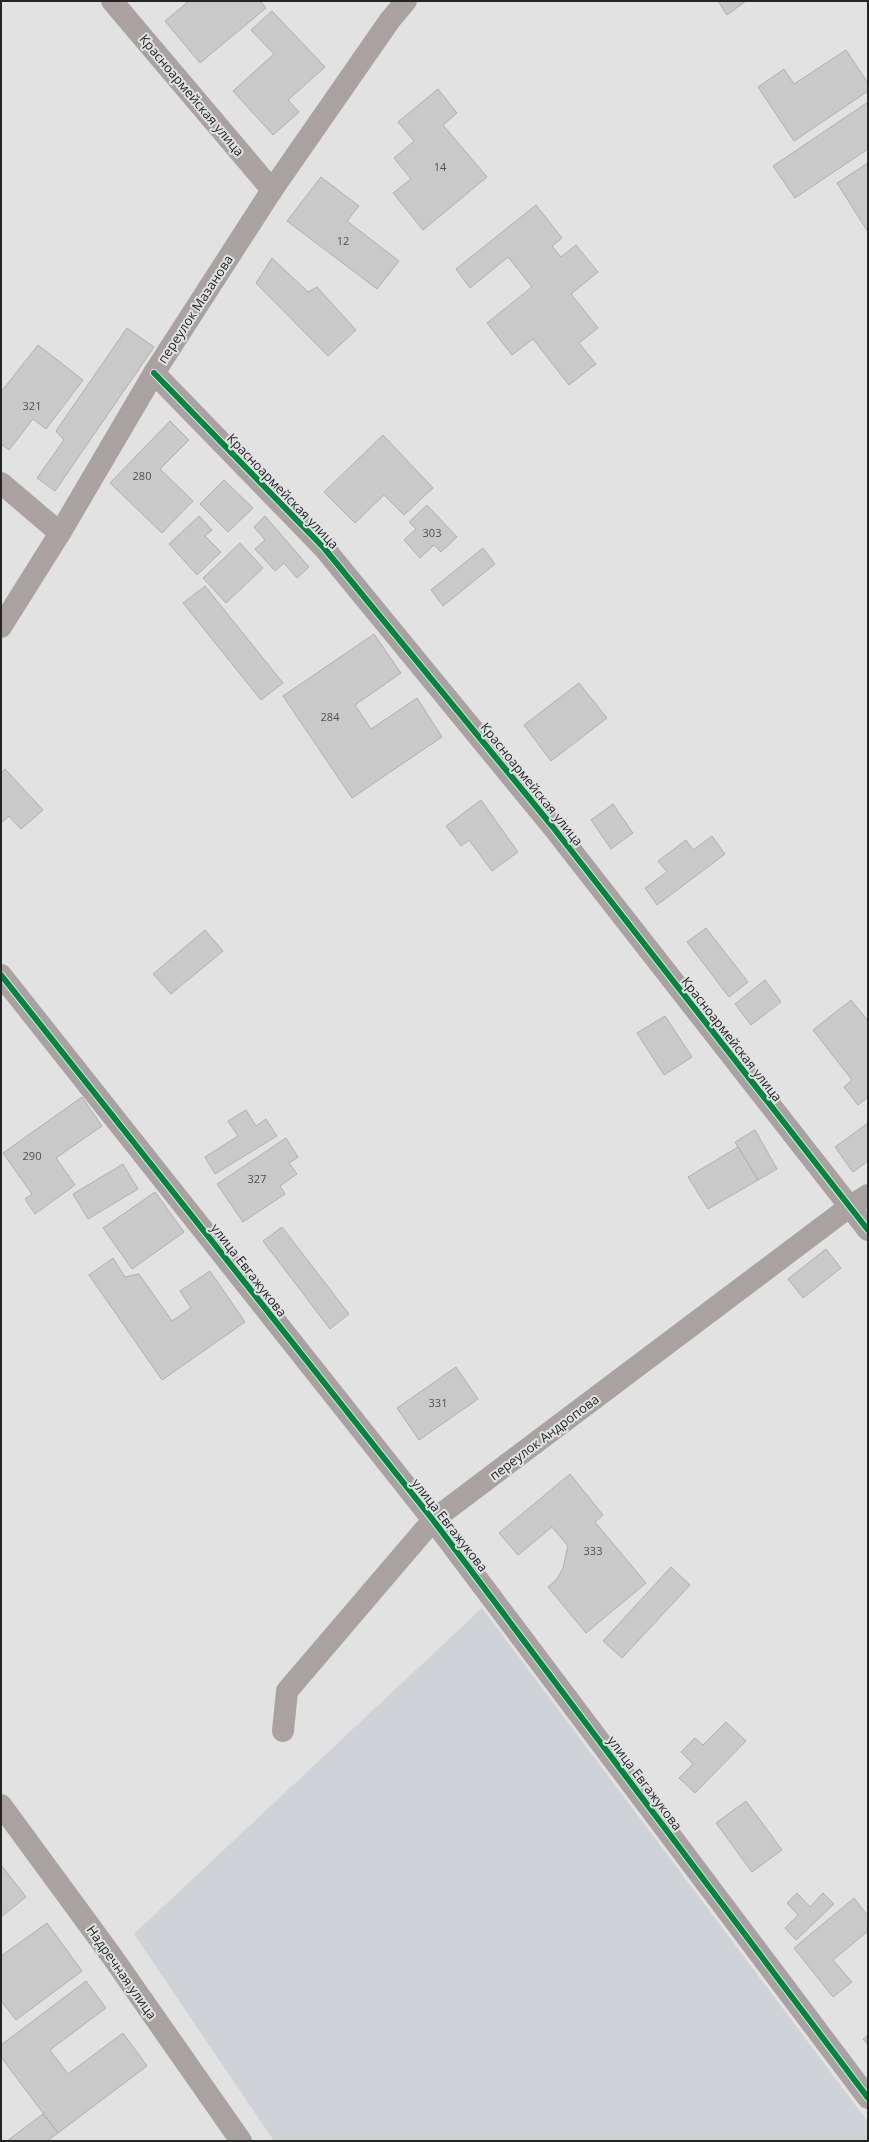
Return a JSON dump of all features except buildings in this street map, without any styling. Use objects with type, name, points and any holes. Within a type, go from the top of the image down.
[{"type":"street","name":"Красноармейская улица","points":[[112,1],[272,190]]},
{"type":"street","name":"переулок Мазанова","points":[[1,627],[60,533],[154,373],[272,190],[390,20],[406,1]]},
{"type":"street","name":"Красноармейская улица","points":[[154,373],[324,548],[552,826],[868,1230]]},
{"type":"street","points":[[1,483],[60,533]]},
{"type":"street","name":"улица Евгажукова","points":[[1,975],[433,1520],[868,2098]]},
{"type":"street","name":"переулок Андропова","points":[[283,1731],[287,1690],[433,1520],[849,1207],[868,1195]]},
{"type":"street","name":"Надречная улица","points":[[1,1805],[106,1949],[241,2141]]},
{"type":"shaded area","points":[[482,1608],[868,2122],[868,2141],[274,2141],[134,1934]]},
{"type":"cycle path","points":[[154,373],[324,548],[552,826],[868,1230]]},
{"type":"cycle path","points":[[1,975],[433,1520],[868,2098]]}]
